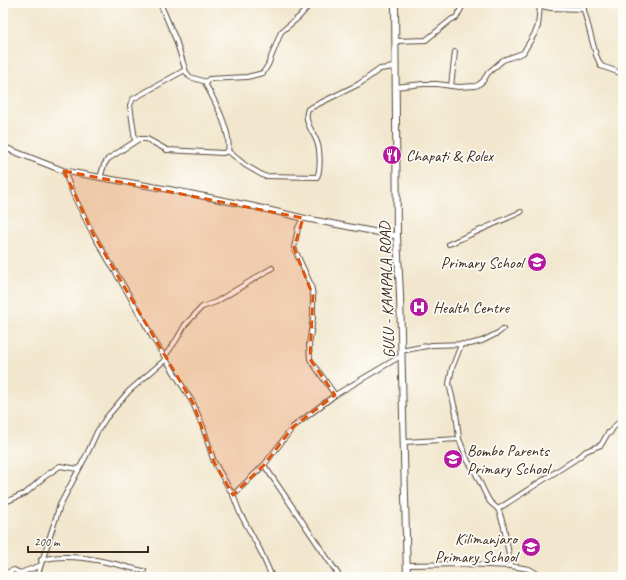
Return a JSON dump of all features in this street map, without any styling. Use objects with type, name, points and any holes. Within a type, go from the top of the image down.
[{"type":"main road","name":"GULU - KAMPALA ROAD","points":[[395,3],[398,236],[407,577]]},
{"type":"street","points":[[160,3],[176,40],[185,70],[190,77],[206,82]]},
{"type":"street","points":[[206,82],[209,79],[247,77],[263,73],[268,65],[281,32],[299,17],[311,3]]},
{"type":"street","points":[[395,41],[426,40],[452,19],[456,18],[464,3]]},
{"type":"street","points":[[526,3],[551,8],[584,9]]},
{"type":"street","points":[[582,3],[596,56],[601,66],[623,74]]},
{"type":"street","points":[[395,87],[431,84],[467,87],[478,85],[483,81],[488,72],[503,60],[523,53],[538,26],[540,6]]},
{"type":"street","points":[[451,86],[455,52]]},
{"type":"street","points":[[601,66],[614,70]]},
{"type":"street","points":[[228,151],[245,165],[264,176],[296,178],[318,177],[317,141],[308,122],[308,108],[359,84],[380,69],[395,67]]},
{"type":"street","points":[[135,140],[130,105],[133,99],[185,70]]},
{"type":"street","points":[[206,82],[222,119],[229,143],[228,151]]},
{"type":"street","points":[[100,178],[104,165],[108,159],[135,140],[147,139],[167,150],[222,153],[228,151]]},
{"type":"street","points":[[3,147],[64,172],[172,190],[303,218],[398,236]]},
{"type":"street","points":[[64,172],[93,234],[199,414],[214,462],[233,495],[240,513],[260,550],[272,577]]},
{"type":"street","points":[[449,244],[521,212]]},
{"type":"street","points":[[303,218],[298,228],[294,248],[311,285],[314,296],[309,345],[310,359],[335,395]]},
{"type":"street","points":[[37,577],[39,566],[60,505],[97,432],[106,418],[129,391],[165,358],[184,325],[202,307],[216,302],[272,268]]},
{"type":"street","points":[[233,495],[264,465],[293,427],[335,395],[401,354],[432,345],[462,345],[482,341],[503,329]]},
{"type":"street","points":[[462,345],[452,368],[449,384],[456,413],[459,438],[468,461],[486,495],[490,502],[498,509],[504,527],[511,566]]},
{"type":"street","points":[[498,509],[586,451],[598,447],[608,433],[610,433],[623,418]]},
{"type":"street","points":[[404,442],[459,438]]},
{"type":"street","points":[[264,465],[340,577]]},
{"type":"street","points":[[3,503],[26,493],[44,477],[60,466],[78,469]]},
{"type":"street","points":[[41,560],[51,558],[96,560],[144,570]]},
{"type":"street","points":[[407,565],[464,564],[511,566],[529,569],[543,577]]},
{"type":"street","points":[[3,574],[14,570],[20,573],[39,566]]},
{"type":"highlighted area","points":[[64,171],[303,218],[294,248],[313,296],[310,359],[335,395],[293,427],[264,465],[233,495],[214,462],[193,403],[93,234]]},
{"type":"place","name":"Chapati & Rolex","points":[[392,155]]},
{"type":"place","name":"Primary School","points":[[537,262]]},
{"type":"place","name":"Health Centre","points":[[419,307]]},
{"type":"place","name":"Bombo Parents Primary School","points":[[453,459]]},
{"type":"place","name":"Kilimanjaro Primary School","points":[[531,547]]}]
